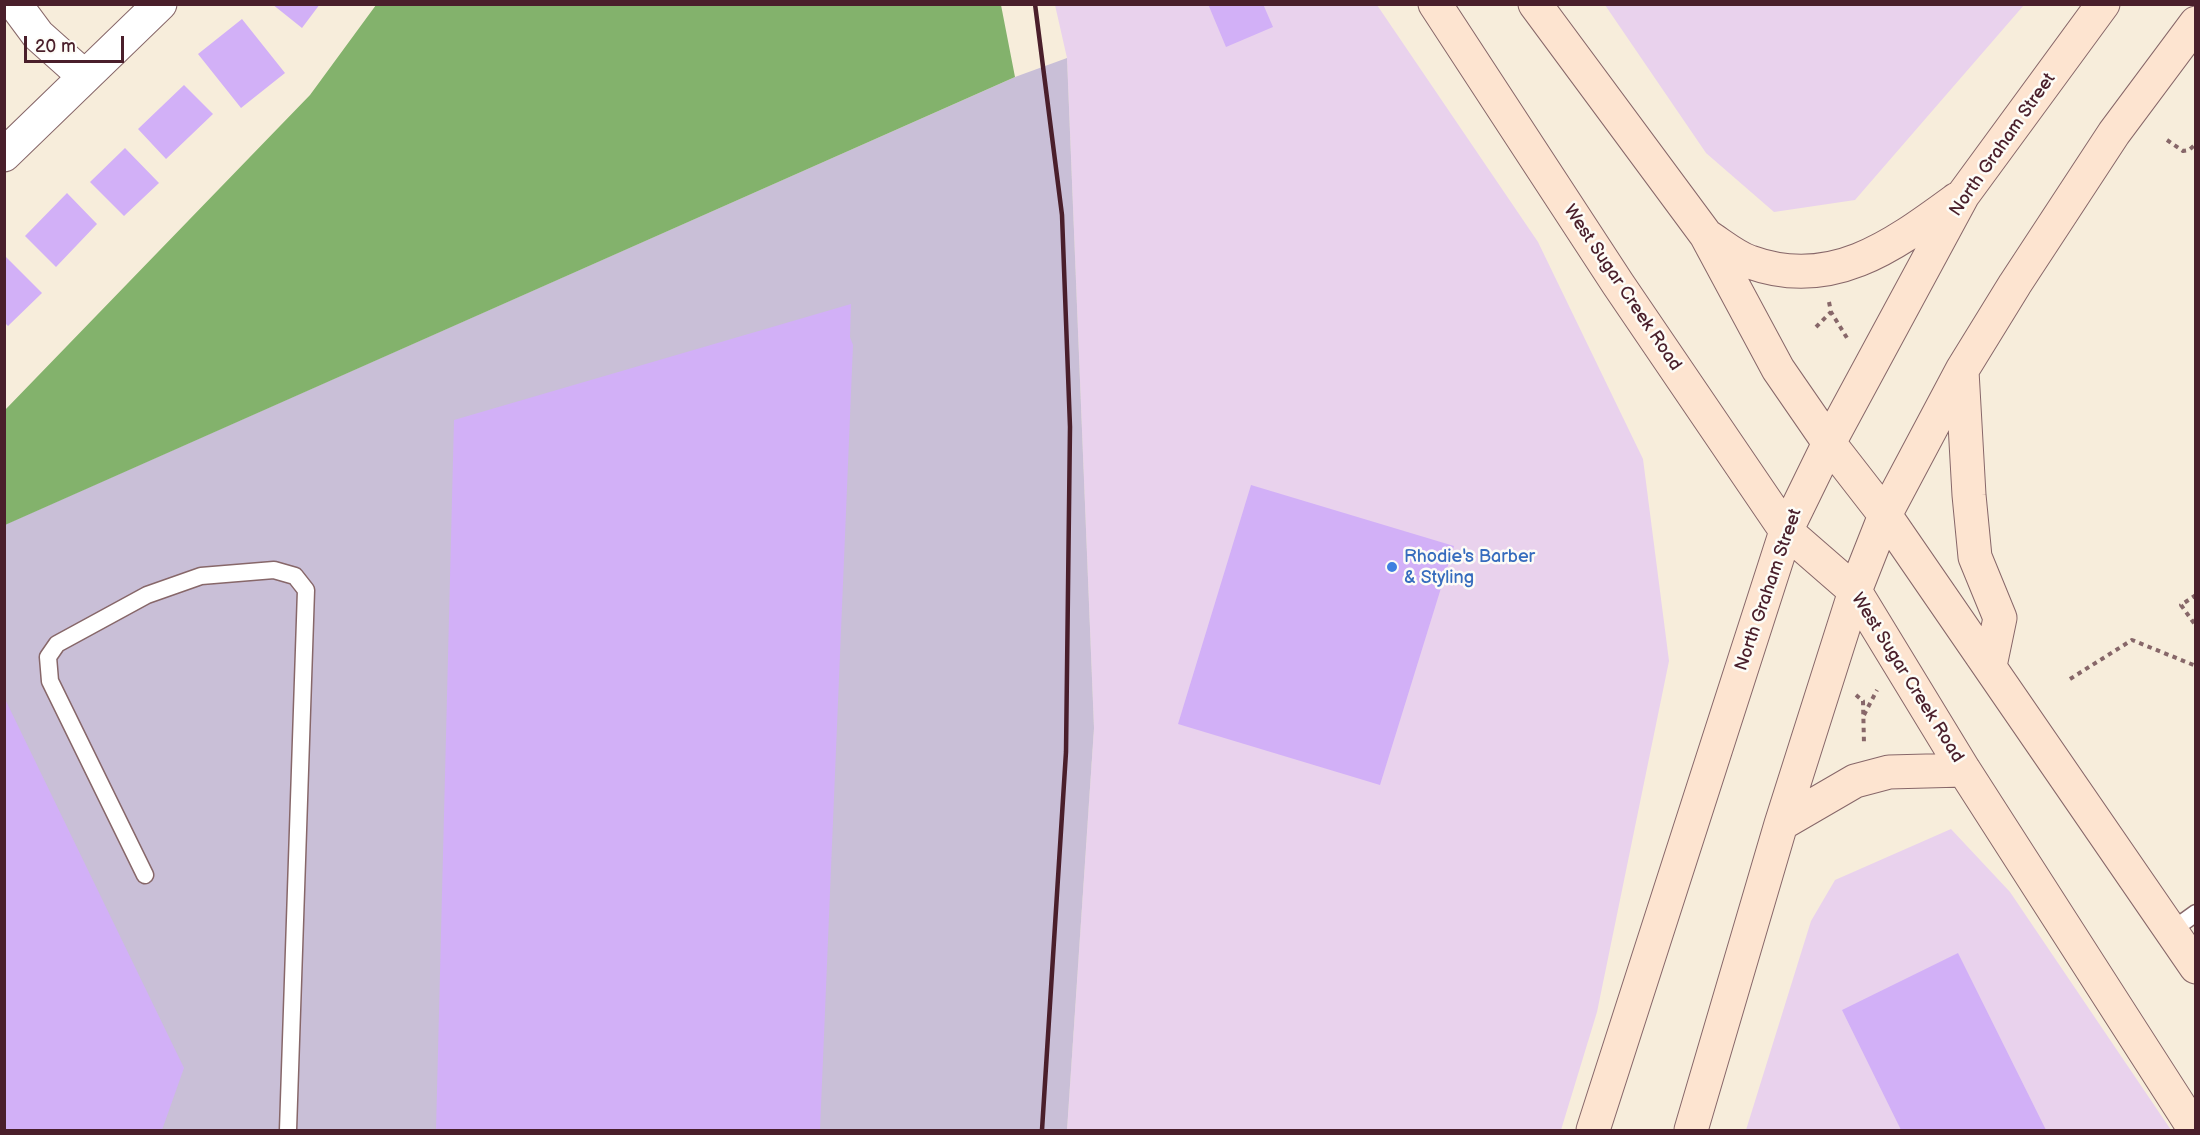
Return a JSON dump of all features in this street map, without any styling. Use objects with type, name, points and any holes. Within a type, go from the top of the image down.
[{"type":"main road","name":"West Sugar Creek Road","points":[[1435,4],[1618,284],[1786,531],[1856,591],[1964,770],[2195,1131]]},
{"type":"main road","points":[[1535,4],[1706,235],[1778,369],[1829,443],[1885,515],[1921,571],[1990,666],[2183,922],[2196,967]]},
{"type":"main road","name":"North Graham Street","points":[[1593,1131],[1786,531],[1829,443],[1963,195],[2103,4]]},
{"type":"main road","points":[[1690,1131],[1781,824],[1856,591],[1885,515],[1962,370],[2114,133],[2196,23]]},
{"type":"main road","points":[[1706,235],[1749,262],[1782,271],[1805,272],[1842,267],[1906,237],[1963,195]]},
{"type":"main road","points":[[1962,370],[1968,495],[1975,558],[2000,618],[1990,666]]},
{"type":"main road","points":[[1781,824],[1856,781],[1889,772],[1964,770]]},
{"type":"street","points":[[15,4],[38,35],[84,76]]},
{"type":"street","points":[[4,154],[160,4]]},
{"type":"lane","points":[[145,875],[50,681],[48,657],[57,644],[147,595],[201,576],[274,570],[295,576],[306,590],[288,1131]]},
{"type":"path","points":[[2167,140],[2183,151],[2189,150],[2196,144]]},
{"type":"path","points":[[1829,300],[1831,312],[1847,339]]},
{"type":"path","points":[[1816,327],[1831,312]]},
{"type":"path","points":[[2196,595],[2181,604],[2196,626]]},
{"type":"path","points":[[2070,679],[2132,640],[2196,666]]},
{"type":"path","points":[[1864,716],[1880,685]]},
{"type":"path","points":[[1848,690],[1863,701],[1872,699]]},
{"type":"path","points":[[1863,701],[1864,750]]},
{"type":"shaded area","points":[[1055,5],[1377,5],[1538,242],[1643,459],[1669,661],[1597,1012],[1561,1130],[1067,1130],[1094,728],[1067,58]]},
{"type":"shaded area","points":[[1605,5],[2024,5],[1855,200],[1774,212],[1706,153]]},
{"type":"shaded area","points":[[1067,58],[1094,728],[1067,1130],[5,1130],[4,525],[1015,77]]},
{"type":"shaded area","points":[[1951,829],[2010,892],[2171,1130],[1746,1130],[1811,921],[1835,880]]},
{"type":"green space","points":[[376,5],[1001,5],[1015,77],[5,525],[5,410],[310,95]]},
{"type":"building","points":[[272,4],[320,4],[302,28]]},
{"type":"building","points":[[1208,4],[1263,4],[1273,27],[1226,47]]},
{"type":"building","points":[[242,19],[285,73],[241,108],[198,54]]},
{"type":"building","points":[[184,85],[213,114],[166,159],[138,129]]},
{"type":"building","points":[[125,148],[159,183],[124,216],[90,182]]},
{"type":"building","points":[[67,193],[97,224],[56,267],[25,236]]},
{"type":"building","points":[[4,255],[42,293],[8,326],[4,322]]},
{"type":"building","points":[[851,304],[850,337],[853,345],[820,1130],[436,1130],[454,420]]},
{"type":"building","points":[[1251,485],[1454,546],[1380,785],[1178,724]]},
{"type":"building","points":[[4,697],[184,1068],[162,1130],[4,1130]]},
{"type":"building","points":[[1958,953],[2046,1130],[1901,1130],[1842,1010]]},
{"type":"railway","points":[[1035,4],[1062,215],[1070,427],[1066,752],[1042,1130]]},
{"type":"place","name":"Rhodie's Barber & Styling","points":[[1392,567]]}]
